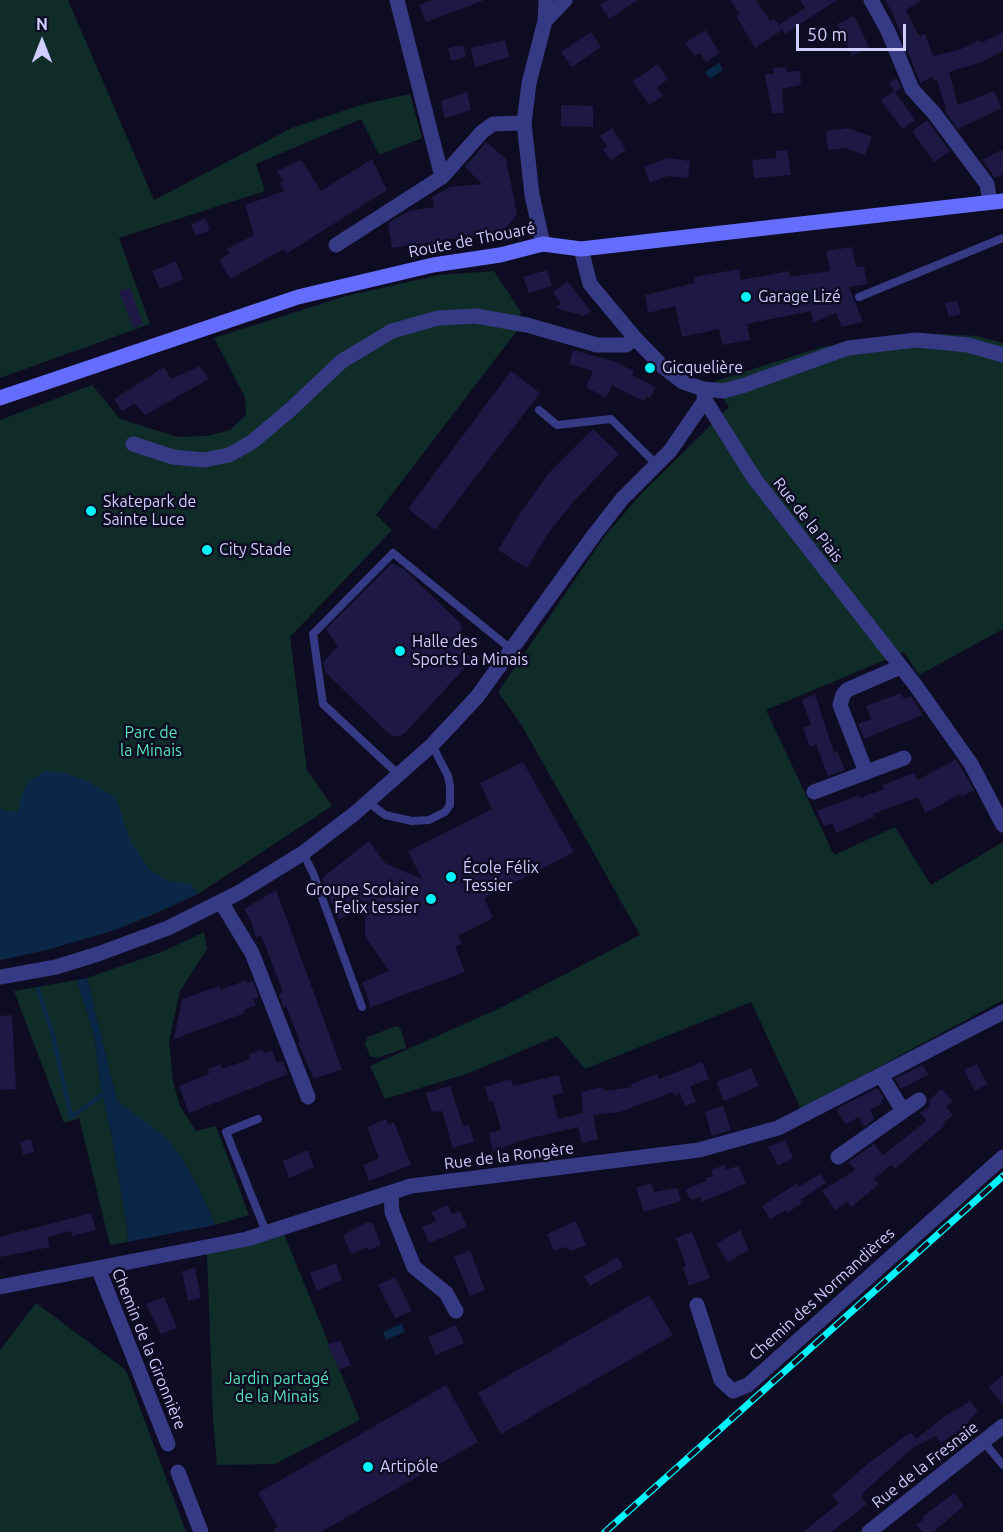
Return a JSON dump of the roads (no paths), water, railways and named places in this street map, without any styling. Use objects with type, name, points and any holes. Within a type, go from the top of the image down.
[{"type":"street","points":[[397,0],[442,177]]},
{"type":"street","points":[[543,244],[532,195],[524,123],[529,83],[545,21],[546,0]]},
{"type":"street","points":[[545,21],[565,0]]},
{"type":"street","points":[[870,0],[888,31],[912,89],[934,113],[997,201]]},
{"type":"street","points":[[336,245],[442,177],[482,132],[494,124],[524,123]]},
{"type":"street","name":"Route de Thouaré","points":[[0,398],[298,297],[433,265],[500,255],[543,244],[581,249],[997,201]]},
{"type":"street","points":[[581,249],[590,284],[635,338],[675,376],[704,395],[742,386],[848,348],[916,340],[968,345],[1003,355]]},
{"type":"street","points":[[133,444],[172,457],[204,459],[229,455],[252,442],[342,361],[392,331],[438,318],[476,315],[527,325],[597,345],[626,345],[635,338]]},
{"type":"street","points":[[0,977],[56,967],[120,948],[221,902],[303,853],[368,802],[432,745],[477,697],[622,499],[670,452],[704,395]]},
{"type":"street","name":"Rue de la Piais","points":[[704,395],[754,478],[916,686],[971,764],[1003,825]]},
{"type":"street","points":[[866,772],[840,705],[843,695],[847,690],[900,667]]},
{"type":"street","points":[[814,792],[903,758]]},
{"type":"street","points":[[221,902],[252,953],[308,1098]]},
{"type":"street","name":"Rue de la Rongère","points":[[0,1287],[247,1239],[411,1186],[699,1150],[778,1128],[1003,1012]]},
{"type":"street","points":[[881,1075],[903,1111]]},
{"type":"street","points":[[838,1157],[919,1100]]},
{"type":"street","name":"Chemin des Normandières","points":[[697,1305],[721,1380],[733,1391],[748,1385],[1003,1157]]},
{"type":"street","points":[[391,1192],[392,1212],[414,1267],[446,1293],[456,1311]]},
{"type":"street","name":"Chemin de la Gironnière","points":[[98,1268],[168,1444]]},
{"type":"street","name":"Rue de la Fresnaie","points":[[869,1532],[1003,1426]]},
{"type":"street","points":[[178,1472],[201,1532]]},
{"type":"lane","points":[[859,297],[1003,238]]},
{"type":"lane","points":[[539,410],[557,425],[611,419],[657,465]]},
{"type":"lane","points":[[400,775],[323,704],[313,634],[393,553],[512,650]]},
{"type":"lane","points":[[368,802],[385,815],[405,820],[429,820],[445,812],[450,805],[448,776],[432,745]]},
{"type":"lane","points":[[303,853],[313,873],[363,1008]]},
{"type":"lane","points":[[258,1119],[226,1132],[266,1232]]},
{"type":"lane","points":[[983,1441],[1003,1465]]},
{"type":"water","points":[[719,63],[723,70],[710,79],[705,72]]},
{"type":"water","points":[[45,771],[59,772],[84,779],[116,798],[130,841],[150,870],[168,881],[191,884],[198,894],[115,930],[46,950],[0,960],[0,807],[2,810],[18,812],[22,793],[29,781]]},
{"type":"water","points":[[87,978],[117,1101],[164,1136],[178,1153],[199,1188],[215,1225],[127,1242],[128,1232],[100,1082],[95,1039],[77,980]]},
{"type":"water","points":[[401,1324],[405,1332],[386,1340],[383,1332]]},
{"type":"waterway","points":[[38,989],[53,1036],[71,1117],[102,1095]]},
{"type":"railway","points":[[605,1532],[1003,1176]]},
{"type":"place","name":"Garage Lizé","points":[[746,297]]},
{"type":"place","name":"Gicquelière","points":[[650,368]]},
{"type":"place","name":"Skatepark de Sainte Luce","points":[[91,511]]},
{"type":"place","name":"City Stade","points":[[207,550]]},
{"type":"place","name":"Halle des Sports La Minais","points":[[400,651]]},
{"type":"place","name":"École Félix Tessier","points":[[451,877]]},
{"type":"place","name":"Groupe Scolaire Felix tessier","points":[[431,899]]},
{"type":"place","name":"Artipôle","points":[[368,1467]]},
{"type":"park label","name":"Parc de la Minais","points":[[151,742]]},
{"type":"park label","name":"Jardin partagé de la Minais","points":[[277,1388]]}]
